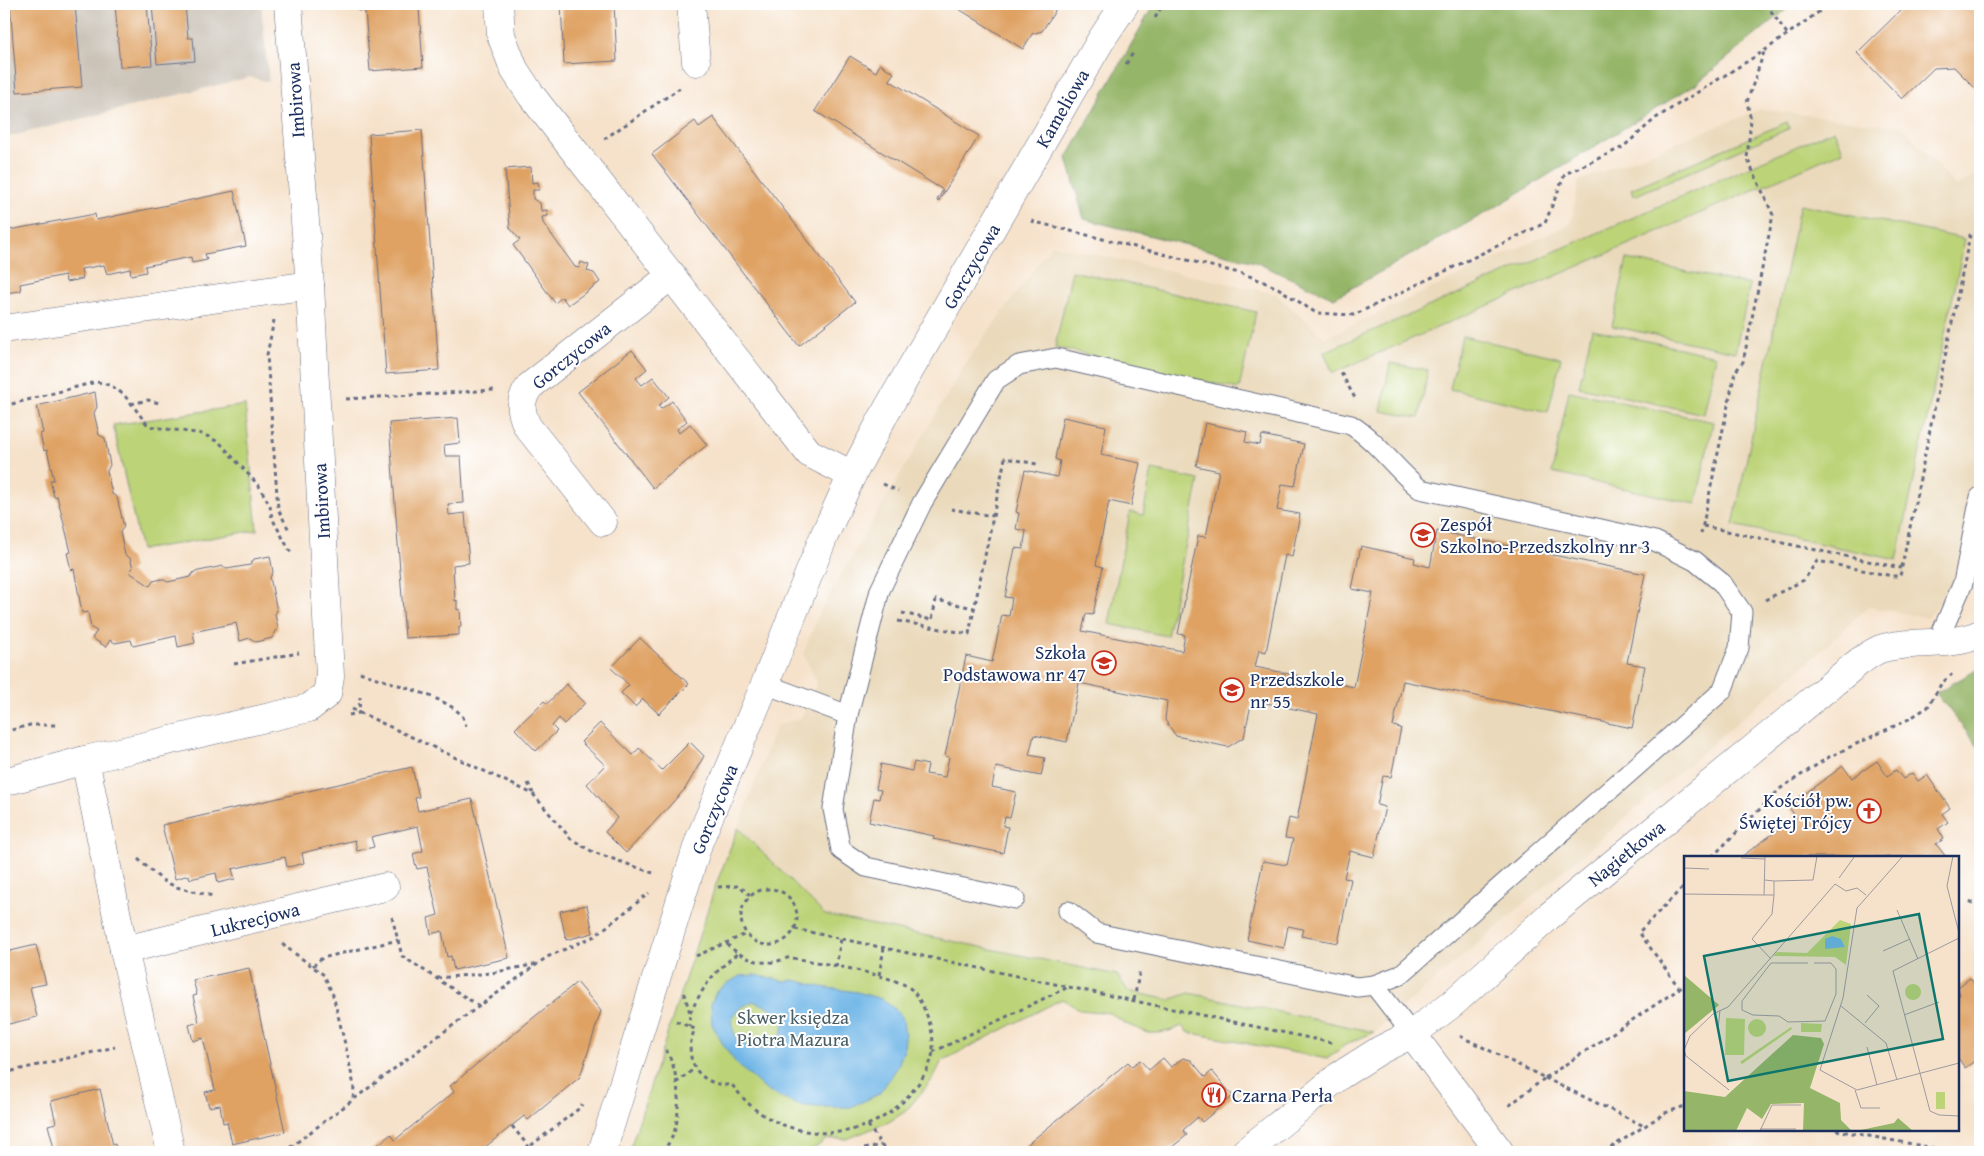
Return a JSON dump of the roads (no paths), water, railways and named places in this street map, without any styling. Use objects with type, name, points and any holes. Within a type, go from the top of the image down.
[{"type":"street","name":"Imbirowa","points":[[85,760],[318,701],[330,676],[310,285],[288,4]]},
{"type":"street","points":[[499,4],[501,35],[514,69],[531,95],[808,452],[852,475]]},
{"type":"street","points":[[691,4],[696,62]]},
{"type":"street","name":"Kameliowa","points":[[1002,213],[1101,40],[1125,4]]},
{"type":"street","name":"Gorczycowa","points":[[602,1152],[676,881],[699,841],[765,684],[824,536],[852,475],[894,398],[1002,213]]},
{"type":"street","name":"Gorczycowa","points":[[603,522],[527,426],[520,404],[530,386],[672,275]]},
{"type":"street","points":[[4,330],[310,285]]},
{"type":"street","name":"Nagietkowa","points":[[1412,1034],[1453,1003],[1548,917],[1860,661],[1880,650],[1938,643],[1980,634]]},
{"type":"street","points":[[4,782],[85,760],[124,950],[171,1152]]},
{"type":"street","name":"Lukrecjowa","points":[[124,950],[385,887]]},
{"type":"street","points":[[1245,1152],[1338,1076],[1380,1050],[1412,1034],[1500,1152]]},
{"type":"lane","points":[[1015,899],[866,867],[841,850],[833,809],[848,715],[880,590],[922,504],[996,380],[1019,365],[1056,358],[1351,425],[1367,435],[1410,481],[1420,489],[1655,541],[1695,560],[1722,583],[1742,612],[1739,648],[1722,691],[1400,975],[1374,985],[1357,987],[1096,933],[1068,911]]},
{"type":"lane","points":[[1938,643],[1963,583],[1980,498]]},
{"type":"lane","points":[[765,684],[848,715]]},
{"type":"lane","points":[[1374,985],[1412,1034]]},
{"type":"water","points":[[755,975],[784,981],[794,980],[821,987],[857,992],[882,999],[896,1010],[903,1020],[904,1050],[897,1068],[879,1094],[851,1107],[817,1107],[798,1105],[767,1091],[736,1063],[712,1024],[711,1004],[716,992],[740,976]],"holes":[[[753,1001],[769,1007],[784,1018],[783,1030],[779,1038],[762,1050],[739,1043],[732,1023],[734,1014]]]},
{"type":"place","name":"Zespół Szkolno-Przedszkolny nr 3","points":[[1423,535]]},
{"type":"place","name":"Szkoła Podstawowa nr 47","points":[[1104,663]]},
{"type":"place","name":"Przedszkole nr 55","points":[[1232,690]]},
{"type":"place","name":"Kościół pw. Świętej Trójcy","points":[[1869,811]]},
{"type":"place","name":"Czarna Perła","points":[[1214,1095]]},
{"type":"park label","name":"Skwer księdza Piotra Mazura","points":[[793,1028]]}]
